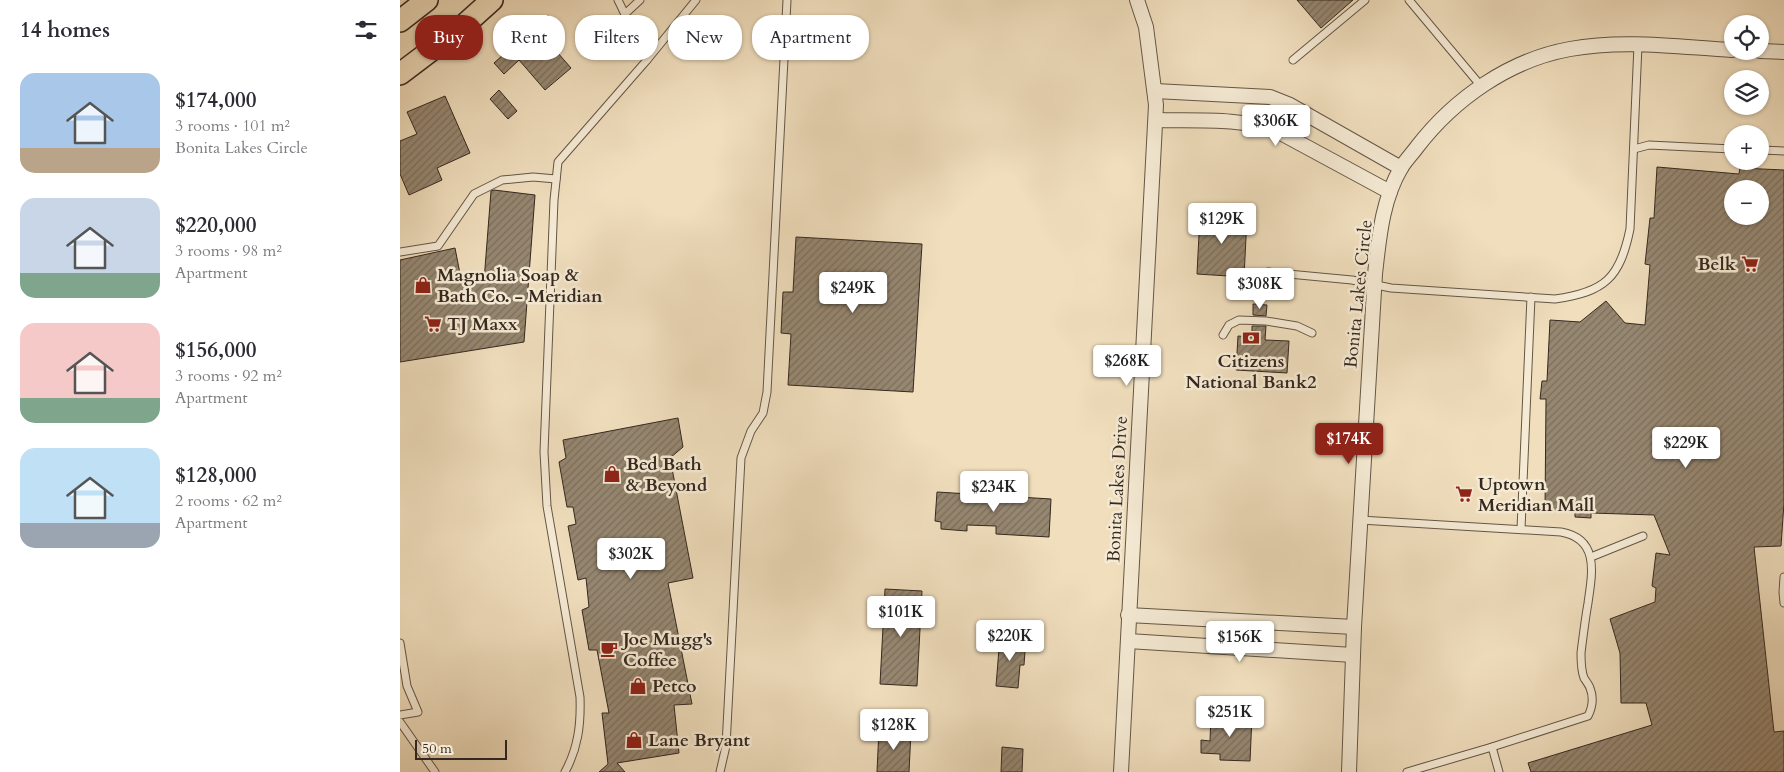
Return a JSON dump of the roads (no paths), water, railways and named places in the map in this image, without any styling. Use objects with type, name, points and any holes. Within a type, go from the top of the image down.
[{"type":"main road","points":[[402,16],[427,0]]},
{"type":"main road","points":[[400,74],[462,27],[492,0]]},
{"type":"street","name":"Bonita Lakes Drive","points":[[1121,772],[1156,120],[1155,91],[1146,28],[1137,0]]},
{"type":"street","name":"Bonita Lakes Circle","points":[[1349,772],[1354,627],[1374,284],[1380,230],[1390,192],[1401,168],[1424,137],[1448,113],[1481,86],[1506,71],[1541,56],[1571,49],[1604,45],[1724,50]]},
{"type":"street","points":[[1769,51],[1784,52]]},
{"type":"street","points":[[1155,91],[1270,98],[1290,105],[1401,168]]},
{"type":"street","points":[[1156,120],[1248,123],[1264,126],[1390,192]]},
{"type":"street","points":[[1128,615],[1354,627]]},
{"type":"street","points":[[1128,642],[1353,655]]},
{"type":"lane","points":[[618,0],[625,14],[640,0]]},
{"type":"lane","points":[[658,47],[696,0]]},
{"type":"lane","points":[[720,772],[726,746],[741,458],[752,431],[763,413],[767,392],[787,0]]},
{"type":"lane","points":[[1293,60],[1365,0]]},
{"type":"lane","points":[[1409,0],[1481,86]]},
{"type":"lane","points":[[1268,272],[1352,280],[1391,288],[1555,299],[1580,295],[1601,285],[1617,269],[1626,251],[1630,229],[1638,45]]},
{"type":"lane","points":[[565,772],[578,740],[581,717],[580,697],[547,506],[544,452],[556,179],[558,162],[647,60]]},
{"type":"lane","points":[[1634,149],[1649,145],[1724,149]]},
{"type":"lane","points":[[1769,150],[1784,151]]},
{"type":"lane","points":[[400,252],[438,246],[474,194],[502,180],[533,177],[556,179]]},
{"type":"lane","points":[[1521,529],[1531,297]]},
{"type":"lane","points":[[1223,335],[1229,325],[1239,320],[1266,321],[1297,326],[1312,333]]},
{"type":"lane","points":[[1360,520],[1521,529],[1571,534],[1586,545],[1592,564],[1581,653],[1581,667],[1592,698],[1592,707],[1588,716],[1407,772]]},
{"type":"lane","points":[[1590,557],[1643,536]]},
{"type":"lane","points":[[1784,577],[1784,603]]},
{"type":"lane","points":[[400,643],[407,686],[418,712],[400,715]]},
{"type":"lane","points":[[400,722],[435,772]]},
{"type":"lane","points":[[1492,747],[1500,772]]},
{"type":"place","name":"Belk","points":[[1750,264]]},
{"type":"place","name":"Magnolia Soap & Bath Co. - Meridian","points":[[423,285]]},
{"type":"place","name":"TJ Maxx","points":[[433,324]]},
{"type":"place","name":"Citizens National Bank2","points":[[1251,338]]},
{"type":"place","name":"Bed Bath & Beyond","points":[[612,474]]},
{"type":"place","name":"Uptown Meridian Mall","points":[[1464,494]]},
{"type":"place","name":"Joe Mugg's Coffee","points":[[609,649]]},
{"type":"place","name":"Petco","points":[[638,686]]},
{"type":"place","name":"Lane Bryant","points":[[634,740]]}]
